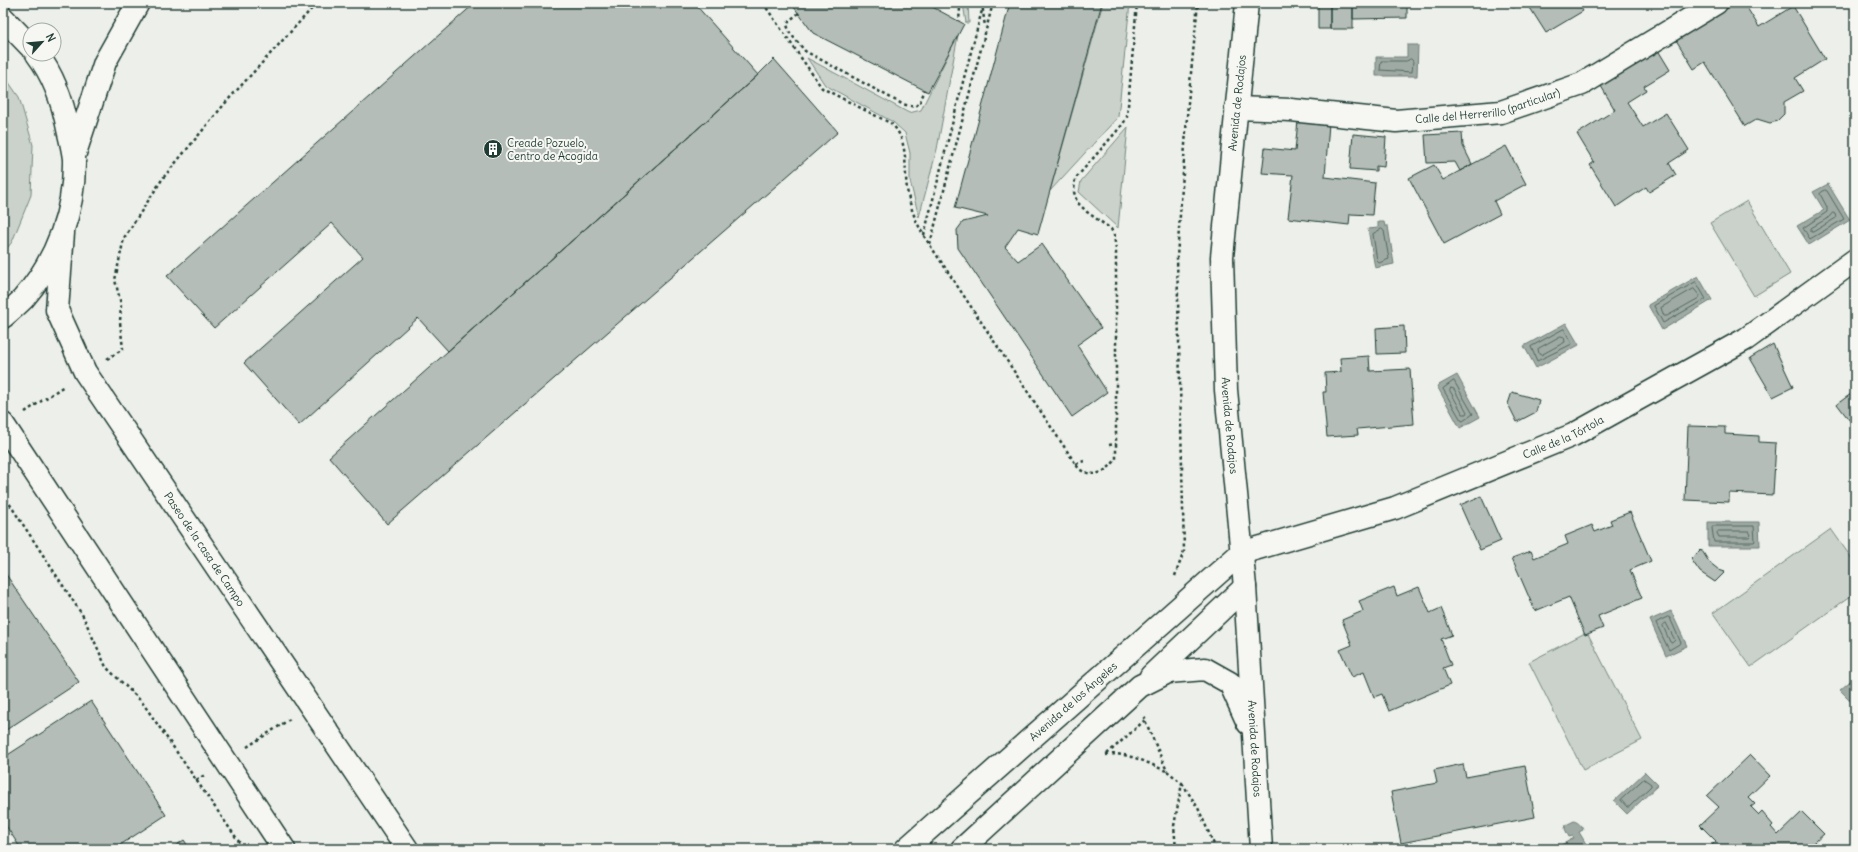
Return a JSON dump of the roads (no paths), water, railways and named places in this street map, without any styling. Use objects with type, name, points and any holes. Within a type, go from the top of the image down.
[{"type":"main road","points":[[74,157],[106,62],[138,3]]},
{"type":"main road","name":"Avenida de Rodajos","points":[[1247,3],[1222,257],[1226,390],[1245,587],[1261,849]]},
{"type":"main road","name":"Calle del Herrerillo (particular)","points":[[1236,108],[1291,110],[1396,121],[1501,112],[1582,84],[1716,3]]},
{"type":"main road","points":[[3,18],[22,38]]},
{"type":"main road","points":[[3,317],[23,299],[48,265],[64,230],[72,191],[74,157],[64,105],[42,62]]},
{"type":"main road","name":"Paseo de la casa de Campo","points":[[64,230],[57,310],[85,372],[407,849]]},
{"type":"main road","name":"Calle de la Tórtola","points":[[1241,553],[1395,508],[1573,435],[1746,339],[1855,260]]},
{"type":"main road","points":[[4,425],[284,849]]},
{"type":"main road","name":"Avenida de los Ángeles","points":[[906,849],[1241,553]]},
{"type":"main road","points":[[962,849],[1140,686],[1245,587]]},
{"type":"main road","points":[[1140,686],[1168,672],[1204,669],[1230,683],[1254,736]]},
{"type":"water","points":[[1407,45],[1418,45],[1417,76],[1376,76],[1376,57],[1407,57]]},
{"type":"water","points":[[1828,184],[1850,220],[1809,245],[1797,226],[1824,210],[1813,192]]},
{"type":"water","points":[[1378,222],[1384,222],[1385,226],[1388,226],[1394,264],[1375,268],[1368,229],[1378,228]]},
{"type":"water","points":[[1698,276],[1712,300],[1662,330],[1648,305]]},
{"type":"water","points":[[1566,323],[1579,345],[1536,368],[1524,346]]},
{"type":"water","points":[[1457,375],[1480,417],[1460,428],[1437,386]]},
{"type":"water","points":[[1708,522],[1759,522],[1760,546],[1708,546]]},
{"type":"water","points":[[1671,611],[1687,646],[1666,656],[1650,620]]},
{"type":"water","points":[[1855,677],[1855,704],[1854,704],[1840,690]]},
{"type":"water","points":[[1645,772],[1658,785],[1627,814],[1614,801]]},
{"type":"water","points":[[1574,821],[1579,823],[1583,830],[1579,832],[1589,849],[1554,849],[1574,838],[1573,836],[1569,837],[1565,829],[1566,825]]},
{"type":"place","name":"Creade Pozuelo, Centro de Acogida","points":[[493,149]]}]
